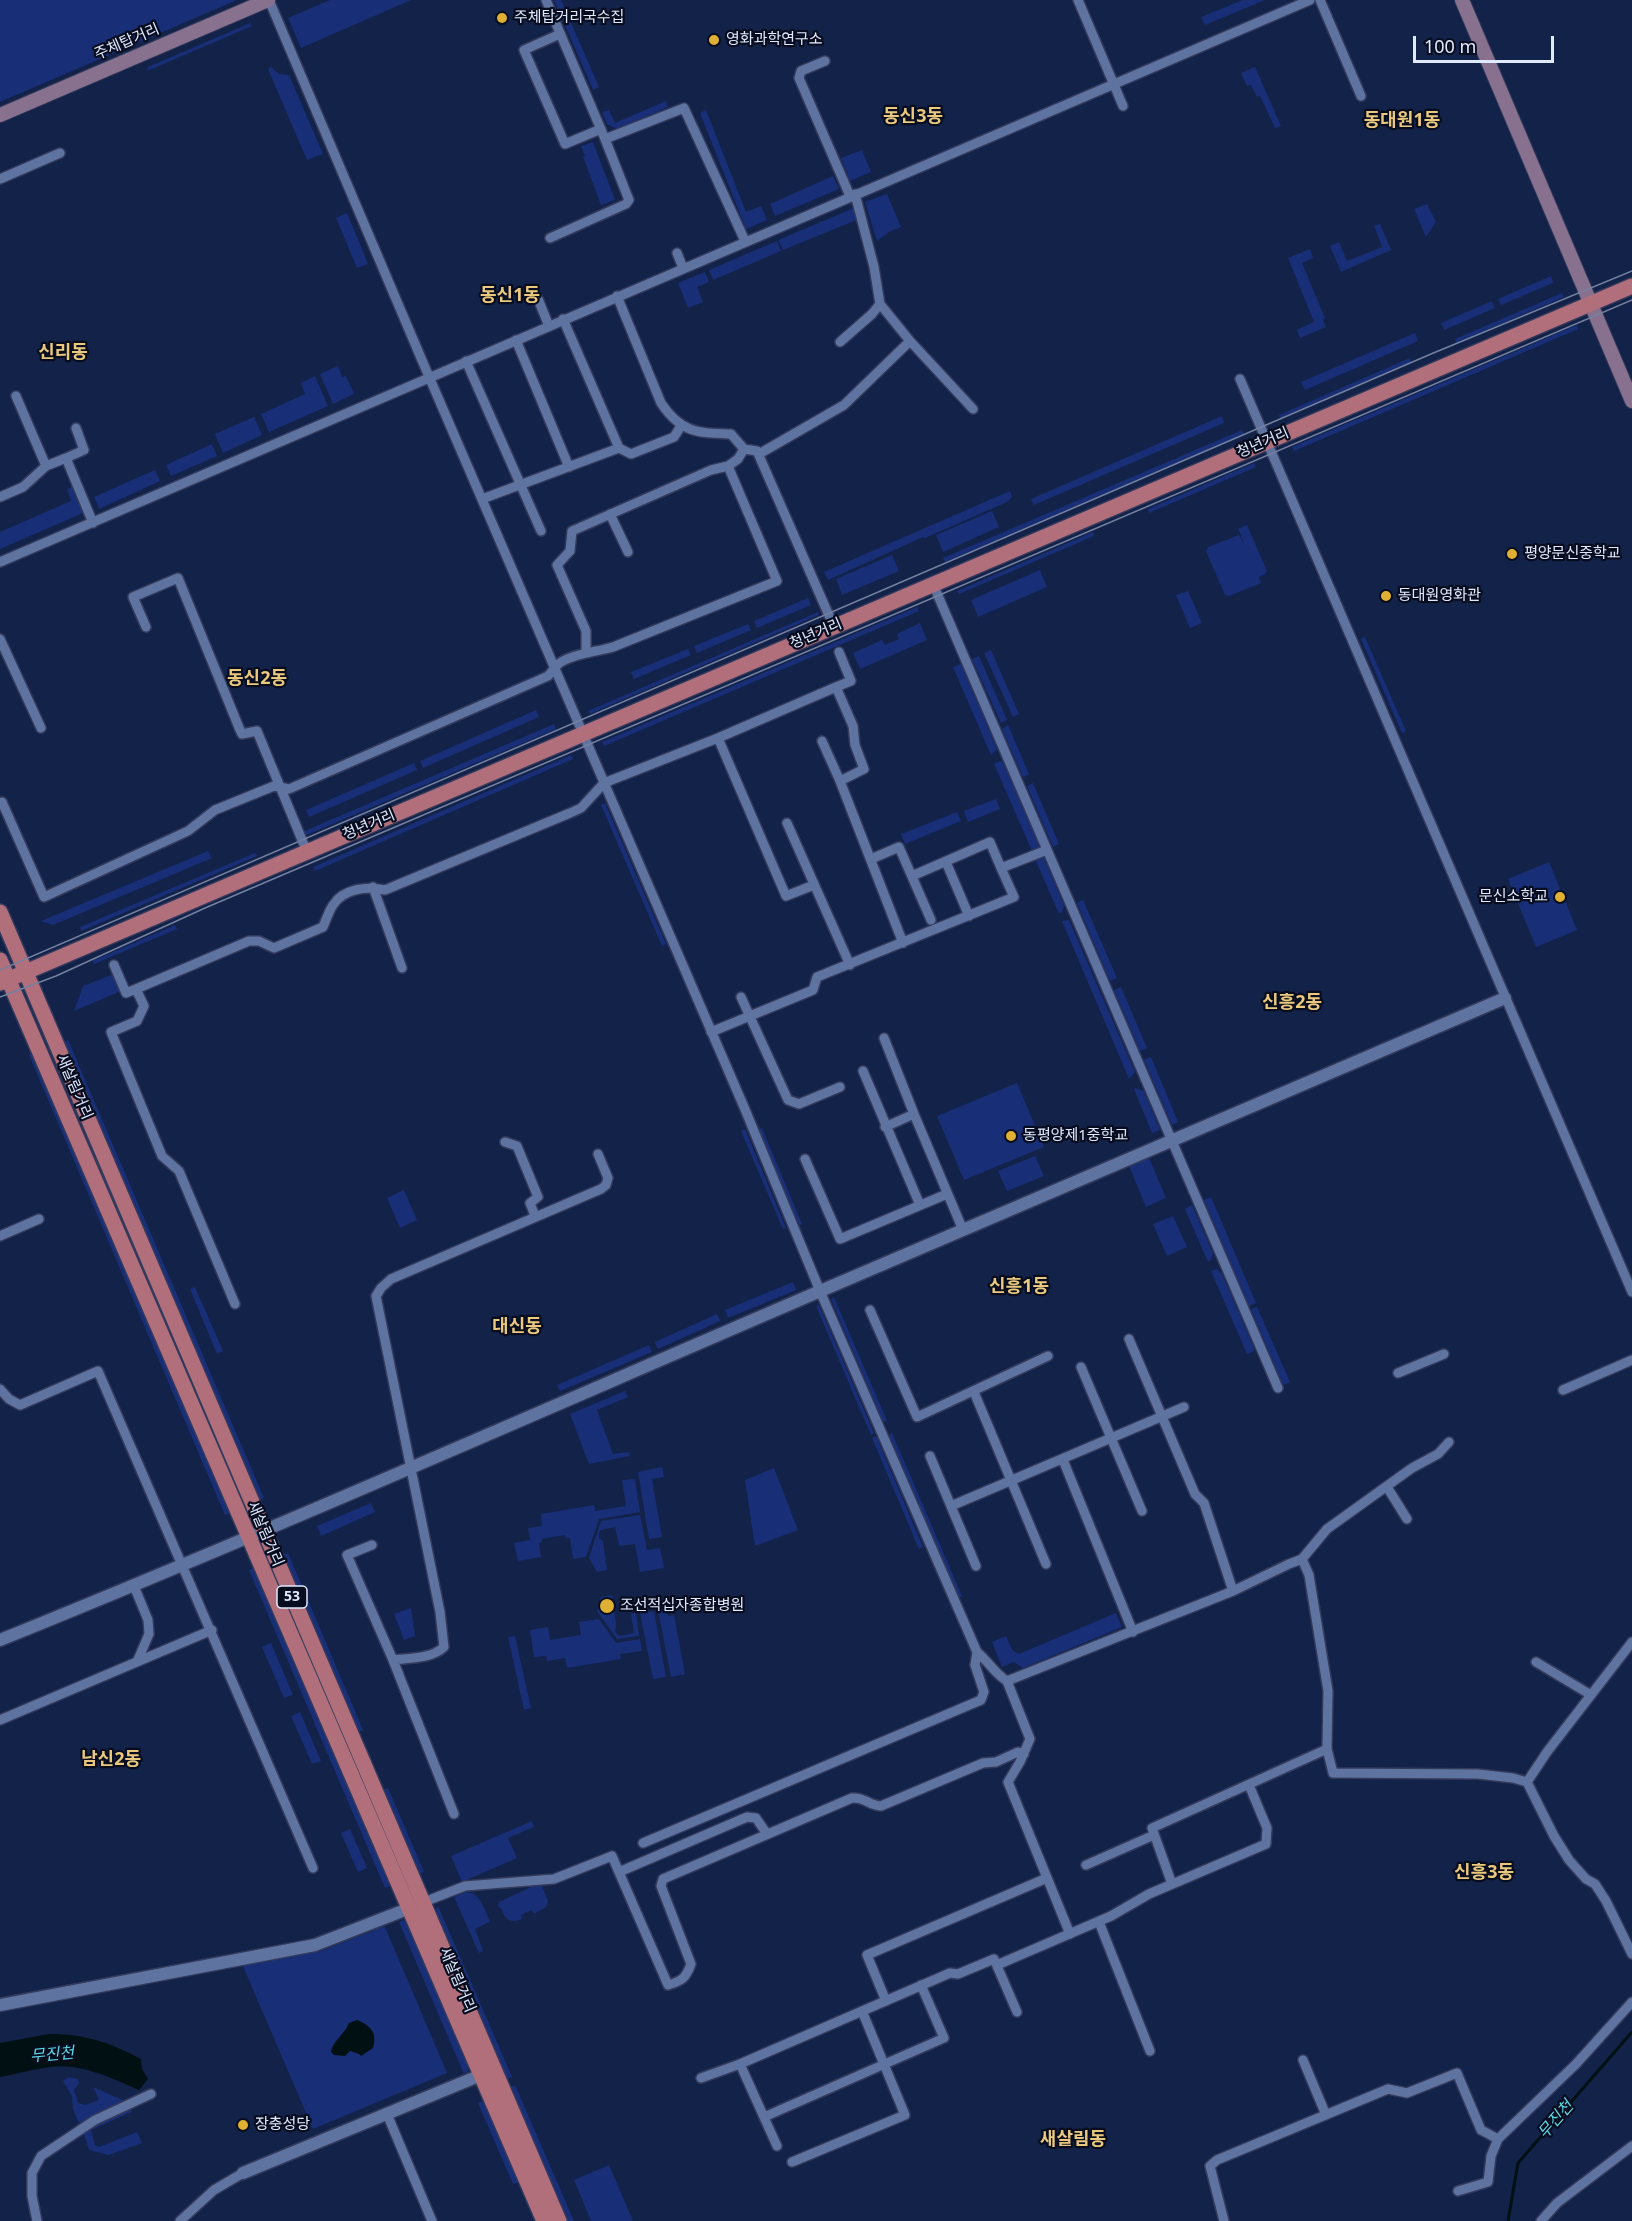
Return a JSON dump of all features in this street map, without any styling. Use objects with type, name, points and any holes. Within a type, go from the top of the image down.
[{"type":"main road","name":"주체탑거리","points":[[0,115],[268,0]]},
{"type":"main road","points":[[1462,0],[1632,401]]},
{"type":"main road","name":"청년거리","points":[[4,981],[1632,286]]},
{"type":"main road","name":"새살림거리","points":[[0,912],[264,1530],[417,1905],[481,2075],[544,2221]]},
{"type":"main road","name":"새살림거리","points":[[0,960],[4,981],[249,1537],[559,2221]]},
{"type":"street","points":[[268,0],[711,1032],[819,1291],[977,1652],[986,1659],[1000,1677],[1007,1681],[1030,1739],[1008,1782],[1070,1934]]},
{"type":"street","points":[[546,0],[629,200],[626,204],[550,238]]},
{"type":"street","points":[[1078,0],[1123,106]]},
{"type":"street","points":[[0,562],[1310,0]]},
{"type":"street","points":[[1320,0],[1361,96]]},
{"type":"street","points":[[560,34],[524,50],[565,144],[601,129]]},
{"type":"street","points":[[825,61],[801,71],[799,78],[852,195],[872,257],[880,304],[910,342],[973,408]]},
{"type":"street","points":[[605,139],[684,108],[745,241]]},
{"type":"street","points":[[0,179],[60,153]]},
{"type":"street","points":[[677,253],[683,268]]},
{"type":"street","points":[[617,296],[661,403],[670,417],[681,426],[703,433],[731,434],[744,448],[757,451],[759,454],[834,627]]},
{"type":"street","points":[[538,299],[549,326]]},
{"type":"street","points":[[840,342],[880,304]]},
{"type":"street","points":[[563,319],[619,448],[631,454],[674,437],[681,426]]},
{"type":"street","points":[[516,340],[569,467]]},
{"type":"street","points":[[759,454],[844,405],[910,342]]},
{"type":"street","points":[[466,361],[541,531]]},
{"type":"street","points":[[1240,379],[1632,1292]]},
{"type":"street","points":[[16,396],[46,466]]},
{"type":"street","points":[[0,497],[23,487],[46,466],[84,450],[76,428]]},
{"type":"street","points":[[482,499],[619,448]]},
{"type":"street","points":[[586,653],[586,631],[557,565],[570,551],[572,531],[711,470],[728,466],[738,459],[744,448]]},
{"type":"street","points":[[66,458],[93,523]]},
{"type":"street","points":[[2,801],[44,897],[188,831],[215,810],[274,786],[289,789],[548,676],[561,662],[613,647],[777,581],[728,466]]},
{"type":"street","points":[[610,513],[628,552]]},
{"type":"street","points":[[146,627],[133,597],[178,578],[240,730],[242,734],[257,731],[307,852]]},
{"type":"street","points":[[933,585],[1278,1388]]},
{"type":"street","points":[[0,639],[41,728]]},
{"type":"street","points":[[114,964],[126,993],[249,941],[259,941],[274,948],[323,927],[333,905],[340,897],[360,888],[373,887],[386,890],[570,813],[581,808],[604,783],[718,738],[851,681],[839,652]]},
{"type":"street","points":[[836,687],[853,726],[855,745],[864,769],[840,781]]},
{"type":"street","points":[[718,738],[786,896],[814,885]]},
{"type":"street","points":[[822,741],[840,781],[903,943]]},
{"type":"street","points":[[787,823],[850,965]]},
{"type":"street","points":[[711,1032],[813,990],[818,977],[1014,897],[990,842],[912,876]]},
{"type":"street","points":[[871,859],[899,847],[931,920]]},
{"type":"street","points":[[1001,868],[1047,850]]},
{"type":"street","points":[[946,862],[969,916]]},
{"type":"street","points":[[373,887],[402,968]]},
{"type":"street","points":[[136,989],[144,1006],[137,1021],[111,1032],[162,1156],[179,1171],[235,1304]]},
{"type":"street","points":[[741,997],[788,1100],[799,1104],[840,1087]]},
{"type":"street","points":[[0,1640],[134,1586],[534,1416],[819,1291],[1505,998]]},
{"type":"street","points":[[884,1038],[963,1230]]},
{"type":"street","points":[[863,1071],[920,1205]]},
{"type":"street","points":[[885,1127],[914,1114]]},
{"type":"street","points":[[505,1142],[517,1146],[538,1197],[531,1203],[535,1216]]},
{"type":"street","points":[[393,1660],[421,1658],[439,1652],[444,1647],[440,1612],[376,1296],[381,1288],[391,1280],[606,1185],[608,1178],[598,1154]]},
{"type":"street","points":[[805,1159],[840,1239],[947,1194]]},
{"type":"street","points":[[0,1236],[39,1219]]},
{"type":"street","points":[[870,1310],[917,1417],[1048,1356]]},
{"type":"street","points":[[1129,1339],[1195,1494],[1204,1503],[1233,1591]]},
{"type":"street","points":[[1398,1373],[1444,1354]]},
{"type":"street","points":[[1563,1390],[1632,1356]]},
{"type":"street","points":[[1081,1367],[1142,1511]]},
{"type":"street","points":[[0,1389],[9,1399],[20,1405],[98,1371],[184,1565],[313,1868]]},
{"type":"street","points":[[974,1392],[1046,1564]]},
{"type":"street","points":[[951,1506],[1184,1407]]},
{"type":"street","points":[[1007,1681],[1233,1591],[1302,1560],[1327,1529],[1412,1468],[1438,1454],[1449,1442]]},
{"type":"street","points":[[930,1456],[976,1566]]},
{"type":"street","points":[[1063,1460],[1133,1632]]},
{"type":"street","points":[[1387,1487],[1407,1519]]},
{"type":"street","points":[[372,1545],[347,1555],[393,1660],[454,1814]]},
{"type":"street","points":[[1302,1560],[1309,1575],[1328,1691],[1327,1749],[1333,1773],[1478,1774],[1527,1782],[1554,1836],[1569,1860],[1586,1879],[1595,1884],[1606,1901],[1632,1954]]},
{"type":"street","points":[[134,1586],[148,1620],[149,1634],[136,1662]]},
{"type":"street","points":[[0,1720],[212,1630]]},
{"type":"street","points":[[1527,1782],[1547,1752],[1632,1642]]},
{"type":"street","points":[[643,1843],[981,1700],[984,1692],[975,1665],[977,1652]]},
{"type":"street","points":[[1536,1662],[1591,1695]]},
{"type":"street","points":[[1172,1884],[1152,1828],[1327,1749]]},
{"type":"street","points":[[0,2005],[315,1945],[465,1886],[554,1878],[612,1856],[668,1985],[682,1981],[691,1964],[661,1886],[663,1879],[852,1798],[861,1797],[874,1805],[881,1806],[982,1763],[996,1762],[1018,1752],[1024,1754]]},
{"type":"street","points":[[997,1965],[1099,1922],[1149,1894],[1266,1845],[1267,1828],[1249,1785]]},
{"type":"street","points":[[619,1872],[747,1817],[756,1818],[767,1834]]},
{"type":"street","points":[[1086,1865],[1154,1835]]},
{"type":"street","points":[[886,2001],[867,1955],[1047,1878]]},
{"type":"street","points":[[1099,1922],[1150,2051]]},
{"type":"street","points":[[701,2078],[740,2064],[950,1973],[958,1974],[994,1959],[1017,2012]]},
{"type":"street","points":[[764,2117],[944,2038],[921,1985]]},
{"type":"street","points":[[1458,2191],[1488,2182],[1491,2156],[1498,2139],[1576,2064],[1632,2002]]},
{"type":"street","points":[[792,2162],[905,2115],[862,2011]]},
{"type":"street","points":[[1303,2060],[1326,2115]]},
{"type":"street","points":[[740,2064],[777,2146]]},
{"type":"street","points":[[1224,2221],[1210,2166],[1217,2160],[1388,2089],[1407,2093],[1457,2073],[1481,2130],[1498,2139]]},
{"type":"street","points":[[180,2221],[214,2190],[243,2173],[481,2075]]},
{"type":"street","points":[[37,2221],[32,2196],[32,2173],[41,2156],[95,2120],[151,2094]]},
{"type":"street","points":[[387,2114],[432,2221]]},
{"type":"street","points":[[1541,2221],[1557,2203],[1632,2146]]},
{"type":"shaded area","points":[[0,0],[237,0],[0,102]]},
{"type":"shaded area","points":[[330,0],[411,0],[301,48],[288,18]]},
{"type":"shaded area","points":[[554,0],[561,0],[599,87],[593,90]]},
{"type":"shaded area","points":[[1243,0],[1265,0],[1205,25],[1201,17]]},
{"type":"shaded area","points":[[250,23],[252,26],[147,71],[148,67]]},
{"type":"shaded area","points":[[271,67],[279,74],[289,75],[323,154],[307,160],[268,69]]},
{"type":"shaded area","points":[[1255,67],[1281,126],[1275,128],[1260,96],[1257,97],[1251,85],[1247,86],[1241,73]]},
{"type":"shaded area","points":[[666,101],[668,107],[617,129],[607,124],[602,112],[609,110],[615,123]]},
{"type":"shaded area","points":[[706,110],[746,212],[761,206],[767,220],[746,229],[700,113]]},
{"type":"shaded area","points":[[593,142],[615,200],[601,205],[581,146]]},
{"type":"shaded area","points":[[862,150],[871,172],[850,181],[841,158]]},
{"type":"shaded area","points":[[833,176],[839,189],[775,216],[770,204]]},
{"type":"shaded area","points":[[887,194],[901,227],[877,241],[865,202]]},
{"type":"shaded area","points":[[1427,204],[1436,222],[1426,237],[1414,209]]},
{"type":"shaded area","points":[[854,208],[859,219],[783,250],[778,240]]},
{"type":"shaded area","points":[[347,213],[368,264],[357,268],[336,218]]},
{"type":"shaded area","points":[[1380,224],[1391,250],[1341,272],[1330,246],[1339,242],[1347,261],[1382,247],[1374,226]]},
{"type":"shaded area","points":[[777,241],[781,251],[713,280],[709,270]]},
{"type":"shaded area","points":[[1310,249],[1313,258],[1302,263],[1325,318],[1323,320],[1326,327],[1300,338],[1297,330],[1314,322],[1288,258]]},
{"type":"shaded area","points":[[705,272],[709,282],[697,287],[703,302],[688,308],[678,283]]},
{"type":"shaded area","points":[[1551,276],[1553,283],[1501,305],[1498,299]]},
{"type":"shaded area","points":[[1562,293],[1564,297],[1456,343],[1455,339]]},
{"type":"shaded area","points":[[1492,301],[1495,308],[1444,330],[1441,323]]},
{"type":"shaded area","points":[[1577,325],[1578,329],[1294,451],[1292,447]]},
{"type":"shaded area","points":[[1415,333],[1418,341],[1305,390],[1301,382]]},
{"type":"shaded area","points":[[1410,358],[1411,362],[1280,418],[1279,415]]},
{"type":"shaded area","points":[[338,366],[342,377],[346,376],[354,394],[333,404],[320,374]]},
{"type":"shaded area","points":[[315,376],[328,406],[269,432],[261,414],[305,394],[301,383]]},
{"type":"shaded area","points":[[1222,416],[1224,423],[1034,505],[1031,499]]},
{"type":"shaded area","points":[[254,417],[262,435],[223,453],[215,434]]},
{"type":"shaded area","points":[[1242,430],[1244,434],[945,562],[943,558]]},
{"type":"shaded area","points":[[212,444],[217,456],[171,476],[166,465]]},
{"type":"shaded area","points":[[1254,463],[1256,467],[1149,513],[1148,509]]},
{"type":"shaded area","points":[[155,470],[160,481],[99,509],[94,497]]},
{"type":"shaded area","points":[[72,487],[83,513],[0,549],[0,532],[71,501],[67,489]]},
{"type":"shaded area","points":[[1010,491],[1012,497],[1007,502],[925,538],[828,580],[824,572]]},
{"type":"shaded area","points":[[992,511],[999,527],[943,552],[936,535]]},
{"type":"shaded area","points":[[1247,525],[1267,571],[1259,577],[1261,583],[1229,596],[1225,595],[1206,551],[1208,547],[1239,535],[1245,545],[1238,529]]},
{"type":"shaded area","points":[[1093,532],[1094,536],[959,594],[957,591]]},
{"type":"shaded area","points":[[892,555],[899,571],[842,595],[836,579]]},
{"type":"shaded area","points":[[1040,570],[1047,587],[978,617],[971,600]]},
{"type":"shaded area","points":[[1188,591],[1202,623],[1190,628],[1176,595]]},
{"type":"shaded area","points":[[808,598],[811,605],[757,628],[754,621]]},
{"type":"shaded area","points":[[917,607],[919,611],[604,746],[602,742]]},
{"type":"shaded area","points":[[818,612],[819,615],[590,714],[588,711]]},
{"type":"shaded area","points":[[920,623],[927,640],[860,669],[853,653],[882,640],[885,645],[899,639],[897,634]]},
{"type":"shaded area","points":[[748,624],[751,630],[697,653],[694,646]]},
{"type":"shaded area","points":[[1365,637],[1406,731],[1402,733],[1361,639]]},
{"type":"shaded area","points":[[688,649],[691,655],[634,679],[631,672]]},
{"type":"shaded area","points":[[991,650],[1019,714],[1013,717],[984,653]]},
{"type":"shaded area","points":[[979,656],[1007,720],[1001,723],[972,659]]},
{"type":"shaded area","points":[[961,664],[997,749],[991,755],[953,667]]},
{"type":"shaded area","points":[[536,710],[539,717],[423,768],[420,761]]},
{"type":"shaded area","points":[[554,724],[556,729],[302,837],[300,833]]},
{"type":"shaded area","points":[[1008,725],[1029,774],[1023,777],[1002,729]]},
{"type":"shaded area","points":[[571,755],[573,759],[315,871],[313,867]]},
{"type":"shaded area","points":[[1003,762],[1040,848],[1032,851],[994,764]]},
{"type":"shaded area","points":[[414,763],[417,770],[309,817],[306,810]]},
{"type":"shaded area","points":[[1033,783],[1059,844],[1053,847],[1027,786]]},
{"type":"shaded area","points":[[996,799],[1000,809],[968,822],[964,811]]},
{"type":"shaded area","points":[[605,803],[666,944],[662,946],[601,805]]},
{"type":"shaded area","points":[[957,812],[961,821],[905,844],[901,834]]},
{"type":"shaded area","points":[[208,851],[212,858],[53,925],[41,921]]},
{"type":"shaded area","points":[[255,853],[257,856],[81,931],[80,927]]},
{"type":"shaded area","points":[[1043,855],[1064,906],[1059,914],[1035,859]]},
{"type":"shaded area","points":[[1549,862],[1577,930],[1536,947],[1508,879]]},
{"type":"shaded area","points":[[1083,900],[1117,978],[1110,981],[1077,903]]},
{"type":"shaded area","points":[[1069,920],[1135,1072],[1129,1079],[1062,921]]},
{"type":"shaded area","points":[[175,925],[177,929],[94,964],[92,961]]},
{"type":"shaded area","points":[[114,974],[121,991],[74,1011],[83,986]]},
{"type":"shaded area","points":[[1121,987],[1147,1048],[1140,1051],[1114,990]]},
{"type":"shaded area","points":[[68,1040],[264,1498],[259,1500],[64,1042]]},
{"type":"shaded area","points":[[36,1052],[232,1512],[225,1515],[29,1055]]},
{"type":"shaded area","points":[[1151,1057],[1178,1122],[1172,1125],[1144,1060]]},
{"type":"shaded area","points":[[1017,1083],[1044,1147],[964,1180],[937,1116]]},
{"type":"shaded area","points":[[1134,1089],[1144,1091],[1160,1130],[1152,1133]]},
{"type":"shaded area","points":[[762,1128],[802,1224],[799,1225],[758,1129]]},
{"type":"shaded area","points":[[745,1129],[786,1228],[783,1229],[741,1131]]},
{"type":"shaded area","points":[[1035,1156],[1044,1176],[1007,1191],[998,1171]]},
{"type":"shaded area","points":[[1149,1158],[1166,1198],[1146,1207],[1129,1166]]},
{"type":"shaded area","points":[[404,1190],[417,1220],[400,1228],[387,1198]]},
{"type":"shaded area","points":[[1211,1197],[1256,1303],[1249,1306],[1204,1200]]},
{"type":"shaded area","points":[[1192,1205],[1213,1253],[1208,1262],[1185,1209]]},
{"type":"shaded area","points":[[1173,1216],[1187,1247],[1167,1256],[1153,1224]]},
{"type":"shaded area","points":[[1217,1269],[1222,1274],[1254,1348],[1254,1351],[1247,1354],[1211,1271]]},
{"type":"shaded area","points":[[793,1282],[796,1290],[728,1318],[725,1310]]},
{"type":"shaded area","points":[[195,1287],[223,1351],[217,1354],[190,1289]]},
{"type":"shaded area","points":[[834,1297],[887,1421],[883,1422],[831,1299]]},
{"type":"shaded area","points":[[819,1305],[874,1433],[871,1435],[816,1306]]},
{"type":"shaded area","points":[[1257,1307],[1290,1382],[1283,1385],[1251,1309]]},
{"type":"shaded area","points":[[717,1314],[720,1321],[658,1349],[655,1342]]},
{"type":"shaded area","points":[[649,1345],[652,1352],[560,1391],[557,1385]]},
{"type":"shaded area","points":[[625,1391],[628,1397],[597,1410],[613,1454],[629,1452],[630,1456],[589,1464],[570,1414]]},
{"type":"shaded area","points":[[892,1433],[962,1596],[959,1598],[889,1435]]},
{"type":"shaded area","points":[[876,1436],[923,1547],[919,1549],[872,1438]]},
{"type":"shaded area","points":[[662,1467],[664,1477],[652,1479],[662,1537],[649,1539],[638,1472]]},
{"type":"shaded area","points":[[774,1468],[798,1530],[755,1546],[745,1480]]},
{"type":"shaded area","points":[[635,1479],[640,1512],[599,1519],[586,1557],[573,1559],[570,1538],[566,1538],[565,1535],[542,1539],[539,1543],[541,1557],[518,1561],[514,1543],[530,1540],[528,1528],[542,1526],[541,1514],[594,1505],[595,1511],[626,1506],[622,1480]]},
{"type":"shaded area","points":[[371,1503],[375,1512],[321,1536],[317,1526]]},
{"type":"shaded area","points":[[640,1515],[647,1550],[660,1548],[664,1568],[640,1572],[635,1544],[619,1546],[615,1527],[599,1532],[599,1538],[603,1541],[607,1570],[597,1572],[589,1558],[601,1521]]},
{"type":"shaded area","points":[[288,1553],[363,1730],[358,1732],[283,1555]]},
{"type":"shaded area","points":[[255,1567],[391,1885],[385,1888],[249,1570]]},
{"type":"shaded area","points":[[612,1595],[615,1632],[619,1636],[634,1633],[631,1614],[636,1613],[639,1636],[617,1639],[597,1611],[601,1597]]},
{"type":"shaded area","points":[[411,1608],[415,1636],[404,1640],[394,1614]]},
{"type":"shaded area","points":[[666,1608],[668,1616],[674,1615],[685,1674],[671,1677],[658,1610]]},
{"type":"shaded area","points":[[654,1611],[666,1677],[653,1679],[640,1613]]},
{"type":"shaded area","points":[[1116,1613],[1122,1627],[1023,1668],[1013,1662],[1002,1667],[992,1642],[1006,1636],[1012,1650],[1019,1654]]},
{"type":"shaded area","points":[[599,1619],[616,1643],[640,1639],[642,1651],[620,1654],[621,1659],[567,1668],[565,1658],[547,1661],[546,1656],[534,1657],[530,1630],[548,1627],[550,1640],[581,1635],[579,1622]]},
{"type":"shaded area","points":[[515,1636],[531,1708],[524,1710],[508,1637]]},
{"type":"shaded area","points":[[271,1643],[293,1695],[284,1698],[262,1647]]},
{"type":"shaded area","points":[[300,1712],[321,1761],[312,1764],[291,1716]]},
{"type":"shaded area","points":[[388,1788],[424,1872],[419,1874],[383,1790]]},
{"type":"shaded area","points":[[532,1821],[534,1827],[508,1838],[517,1858],[462,1882],[451,1856]]},
{"type":"shaded area","points":[[350,1829],[367,1868],[358,1872],[341,1833]]},
{"type":"shaded area","points":[[538,1884],[542,1886],[548,1901],[546,1907],[534,1914],[532,1910],[521,1915],[522,1919],[511,1921],[506,1918],[501,1908],[498,1907],[499,1902]]},
{"type":"shaded area","points":[[465,1892],[478,1898],[490,1922],[475,1929],[483,1951],[479,1953],[454,1897]]},
{"type":"shaded area","points":[[438,1906],[512,2077],[507,2079],[435,1911]]},
{"type":"shaded area","points":[[406,1919],[468,2065],[468,2071],[464,2074],[399,1922]]},
{"type":"shaded area","points":[[385,1927],[447,2073],[313,2129],[242,1964],[321,1951]]},
{"type":"shaded area","points":[[68,2077],[78,2079],[79,2083],[74,2090],[78,2103],[85,2105],[99,2100],[93,2087],[125,2101],[118,2108],[84,2123],[78,2122],[73,2109],[72,2096],[63,2081]]},
{"type":"shaded area","points":[[515,2085],[574,2221],[568,2221],[510,2087]]},
{"type":"shaded area","points":[[484,2101],[519,2182],[513,2184],[478,2103]]},
{"type":"shaded area","points":[[130,2108],[132,2112],[91,2130],[95,2145],[99,2147],[137,2132],[142,2143],[109,2155],[89,2150],[83,2131]]},
{"type":"shaded area","points":[[609,2165],[633,2221],[591,2221],[574,2180]]},
{"type":"water","points":[[357,2020],[372,2030],[373,2048],[361,2056],[350,2051],[345,2056],[334,2055],[331,2052],[334,2044],[349,2023]]},
{"type":"water","points":[[49,2034],[85,2037],[118,2048],[141,2059],[142,2069],[148,2079],[139,2090],[96,2072],[62,2066],[0,2077],[0,2043]]},
{"type":"waterway","name":"무진천","points":[[1508,2221],[1518,2163],[1632,2032]]},
{"type":"tram line","points":[[0,970],[1431,354],[1632,271]]},
{"type":"tram line","points":[[0,997],[56,976],[205,908],[1632,300]]},
{"type":"place","name":"주체탑거리국수집","points":[[502,18]]},
{"type":"place","name":"영화과학연구소","points":[[714,40]]},
{"type":"place","name":"평양문신중학교","points":[[1512,554]]},
{"type":"place","name":"동대원영화관","points":[[1386,596]]},
{"type":"place","name":"문신소학교","points":[[1560,897]]},
{"type":"place","name":"동평양제1중학교","points":[[1011,1136]]},
{"type":"place","name":"조선적십자종합병원","points":[[607,1606]]},
{"type":"place","name":"장충성당","points":[[243,2125]]},
{"type":"district","name":"동신3동","points":[[913,117]]},
{"type":"district","name":"동대원1동","points":[[1402,121]]},
{"type":"district","name":"동신1동","points":[[510,296]]},
{"type":"district","name":"신리동","points":[[63,353]]},
{"type":"district","name":"동신2동","points":[[257,679]]},
{"type":"district","name":"신흥2동","points":[[1292,1003]]},
{"type":"district","name":"신흥1동","points":[[1019,1287]]},
{"type":"district","name":"대신동","points":[[517,1327]]},
{"type":"district","name":"남신2동","points":[[111,1760]]},
{"type":"district","name":"신흥3동","points":[[1484,1873]]},
{"type":"district","name":"새살림동","points":[[1073,2140]]}]
